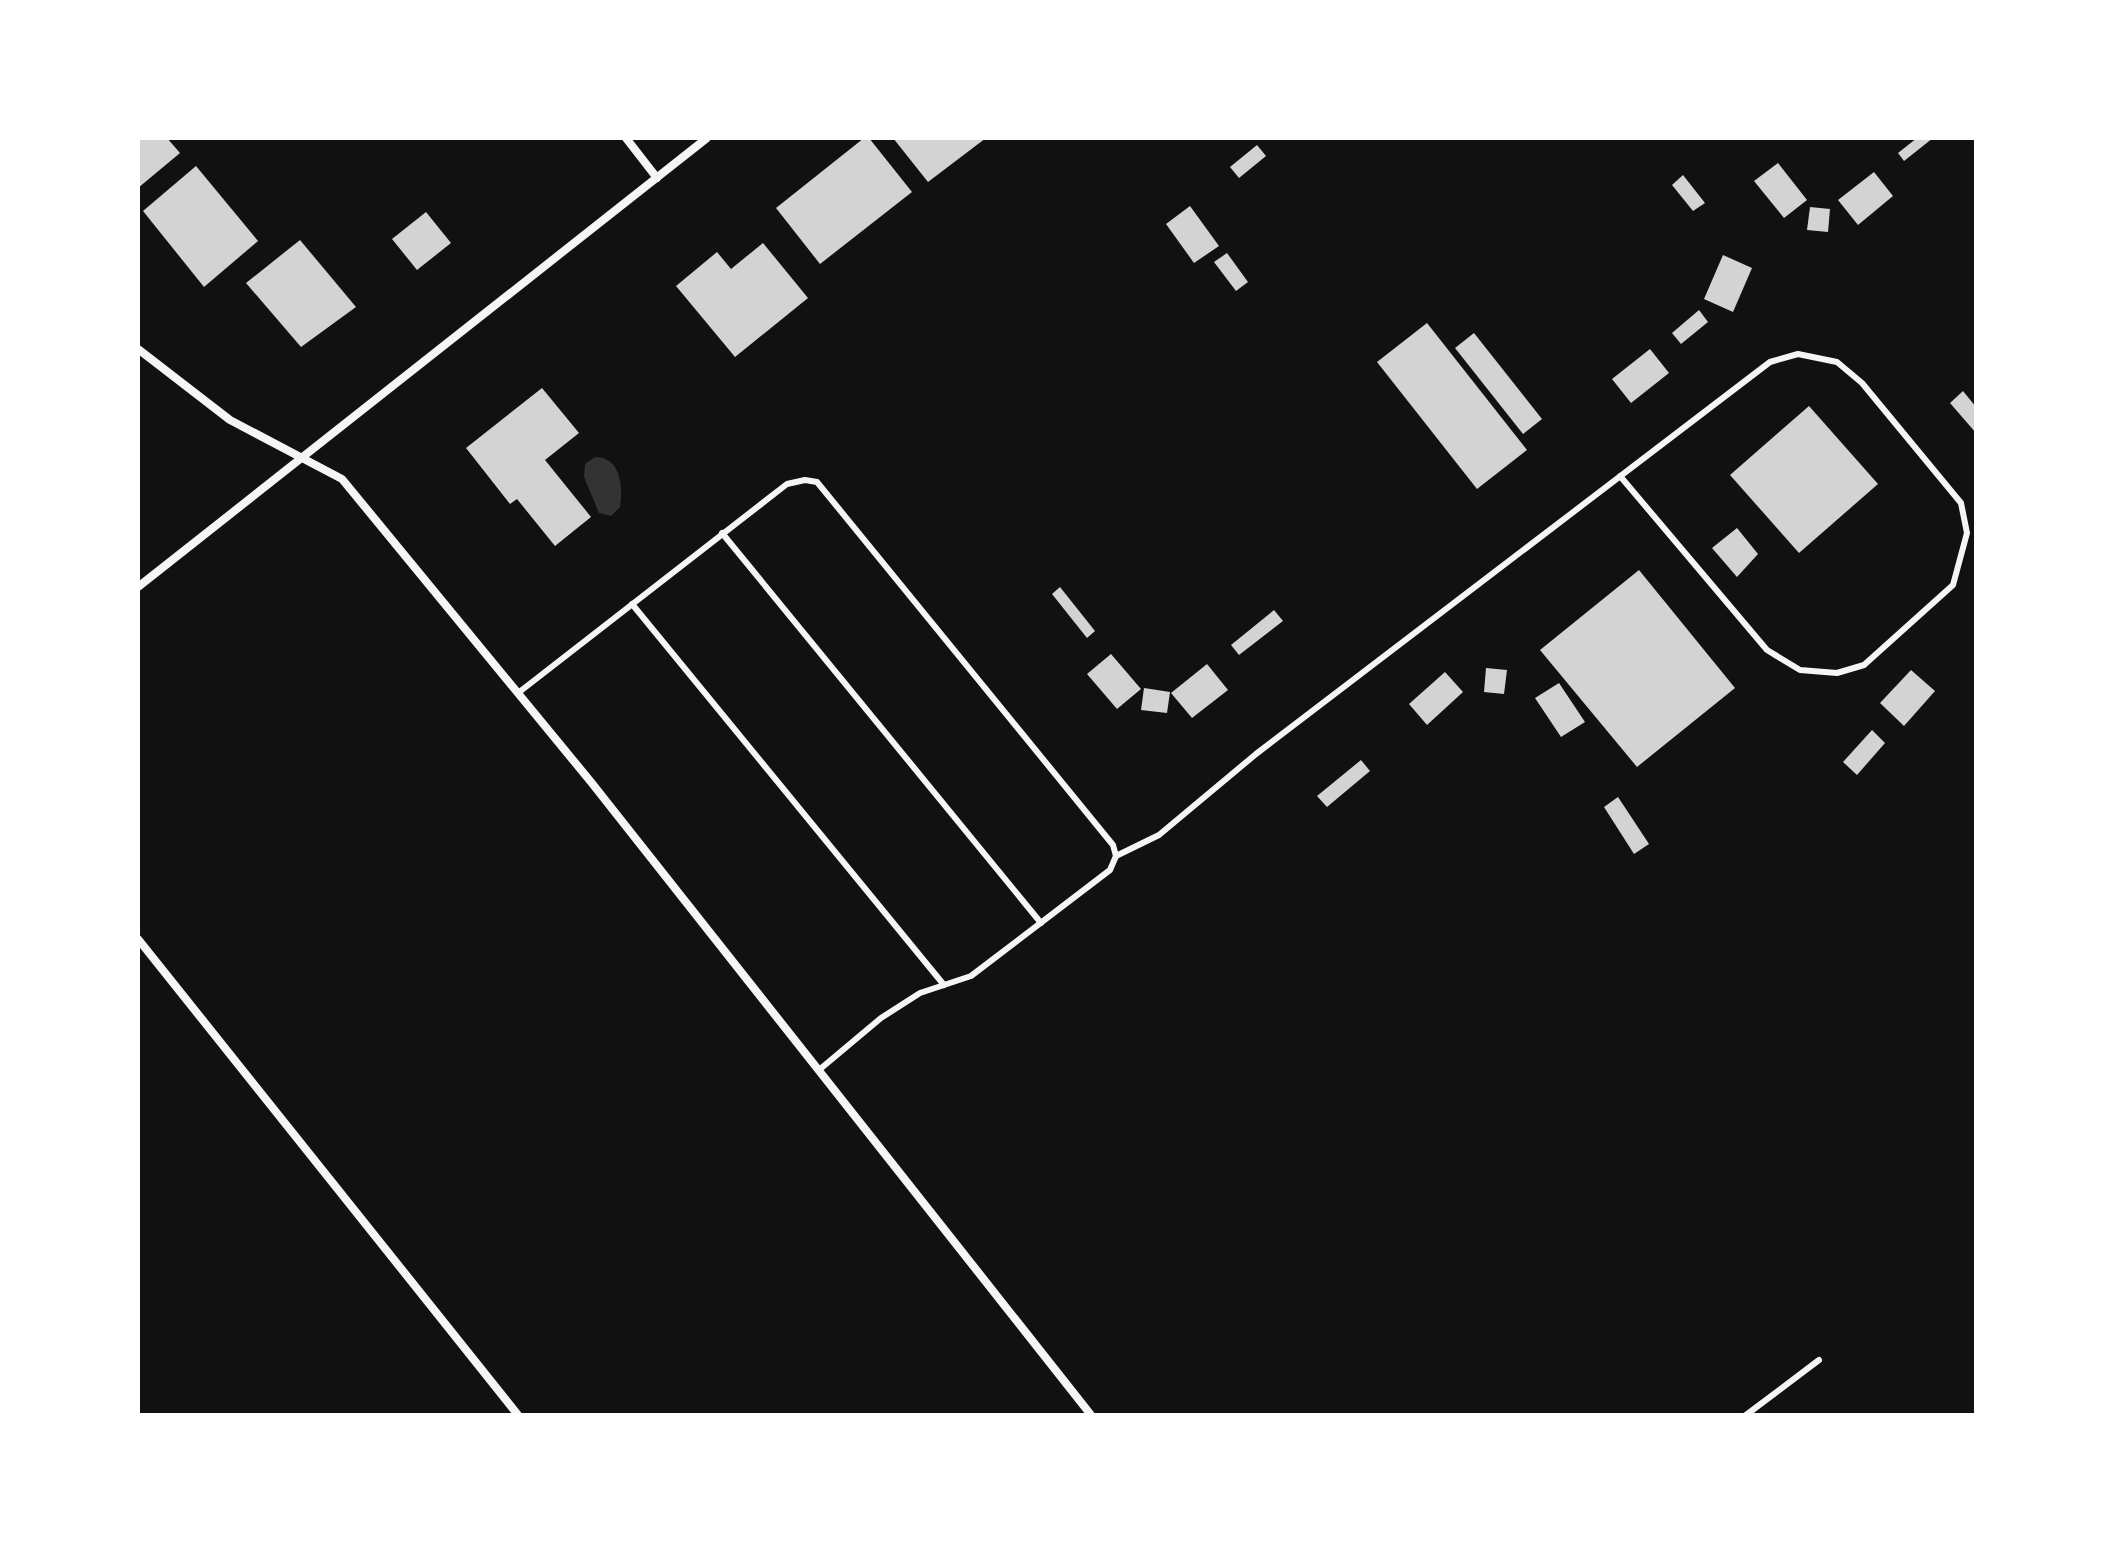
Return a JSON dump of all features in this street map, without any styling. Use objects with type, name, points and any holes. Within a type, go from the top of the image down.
[{"type":"street","points":[[626,138],[657,178]]},
{"type":"street","points":[[138,587],[707,138]]},
{"type":"street","points":[[138,349],[230,420],[342,479],[518,693],[1091,1415]]},
{"type":"street","points":[[138,939],[518,1415]]},
{"type":"lane","points":[[1116,856],[1159,835],[1256,754],[1620,476],[1770,362],[1798,354],[1837,362],[1862,383],[1961,503],[1967,533],[1953,585],[1864,665],[1837,673],[1800,670],[1767,650],[1620,476]]},
{"type":"lane","points":[[518,693],[787,484],[805,480],[817,482],[1113,845],[1116,856],[1110,870],[1041,923],[971,976],[920,993],[881,1018],[819,1070]]},
{"type":"lane","points":[[722,533],[1041,923]]},
{"type":"lane","points":[[632,604],[944,985]]},
{"type":"lane","points":[[1746,1415],[1819,1360]]},
{"type":"shaded area","points":[[595,457],[610,462],[618,474],[620,507],[611,516],[599,513],[584,477],[585,464]]},
{"type":"building","points":[[138,138],[167,138],[180,153],[138,188]]},
{"type":"building","points":[[864,138],[869,138],[912,192],[820,264],[776,208]]},
{"type":"building","points":[[893,138],[986,138],[928,182]]},
{"type":"building","points":[[1917,138],[1933,138],[1904,161],[1898,153]]},
{"type":"building","points":[[1257,145],[1266,156],[1239,178],[1230,167]]},
{"type":"building","points":[[1778,163],[1807,200],[1784,218],[1754,181]]},
{"type":"building","points":[[196,166],[258,241],[204,287],[143,211]]},
{"type":"building","points":[[1874,172],[1893,196],[1858,225],[1838,200]]},
{"type":"building","points":[[1683,175],[1705,203],[1693,211],[1672,185]]},
{"type":"building","points":[[1190,206],[1219,246],[1194,263],[1166,224]]},
{"type":"building","points":[[1810,207],[1830,209],[1828,232],[1807,230]]},
{"type":"building","points":[[426,212],[451,243],[417,270],[392,239]]},
{"type":"building","points":[[300,240],[356,307],[301,347],[246,283]]},
{"type":"building","points":[[763,243],[808,298],[735,357],[676,286],[717,252],[731,269]]},
{"type":"building","points":[[1227,253],[1248,282],[1236,291],[1214,262]]},
{"type":"building","points":[[1723,255],[1752,268],[1733,312],[1704,299]]},
{"type":"building","points":[[1699,310],[1708,322],[1681,344],[1672,333]]},
{"type":"building","points":[[1427,323],[1527,450],[1477,489],[1377,362]]},
{"type":"building","points":[[1474,333],[1542,419],[1523,434],[1455,348]]},
{"type":"building","points":[[1650,349],[1669,373],[1631,403],[1612,379]]},
{"type":"building","points":[[542,388],[579,433],[545,460],[591,517],[555,546],[517,499],[510,504],[466,448]]},
{"type":"building","points":[[1963,391],[1976,407],[1976,433],[1950,403]]},
{"type":"building","points":[[1809,406],[1878,484],[1799,553],[1730,475]]},
{"type":"building","points":[[1737,528],[1758,554],[1737,577],[1712,548]]},
{"type":"building","points":[[1639,570],[1735,688],[1637,767],[1540,650]]},
{"type":"building","points":[[1060,587],[1095,631],[1087,638],[1052,594]]},
{"type":"building","points":[[1274,610],[1283,621],[1239,655],[1231,645]]},
{"type":"building","points":[[1111,654],[1141,689],[1117,709],[1087,674]]},
{"type":"building","points":[[1207,664],[1228,690],[1192,718],[1171,693]]},
{"type":"building","points":[[1486,668],[1507,670],[1504,694],[1484,692]]},
{"type":"building","points":[[1911,670],[1935,691],[1904,726],[1880,703]]},
{"type":"building","points":[[1445,672],[1463,692],[1427,725],[1409,704]]},
{"type":"building","points":[[1559,683],[1585,722],[1561,737],[1535,698]]},
{"type":"building","points":[[1144,688],[1170,692],[1167,713],[1141,710]]},
{"type":"building","points":[[1872,730],[1885,743],[1857,775],[1843,762]]},
{"type":"building","points":[[1361,760],[1370,771],[1327,807],[1317,796]]},
{"type":"building","points":[[1618,797],[1649,844],[1634,854],[1604,807]]}]
